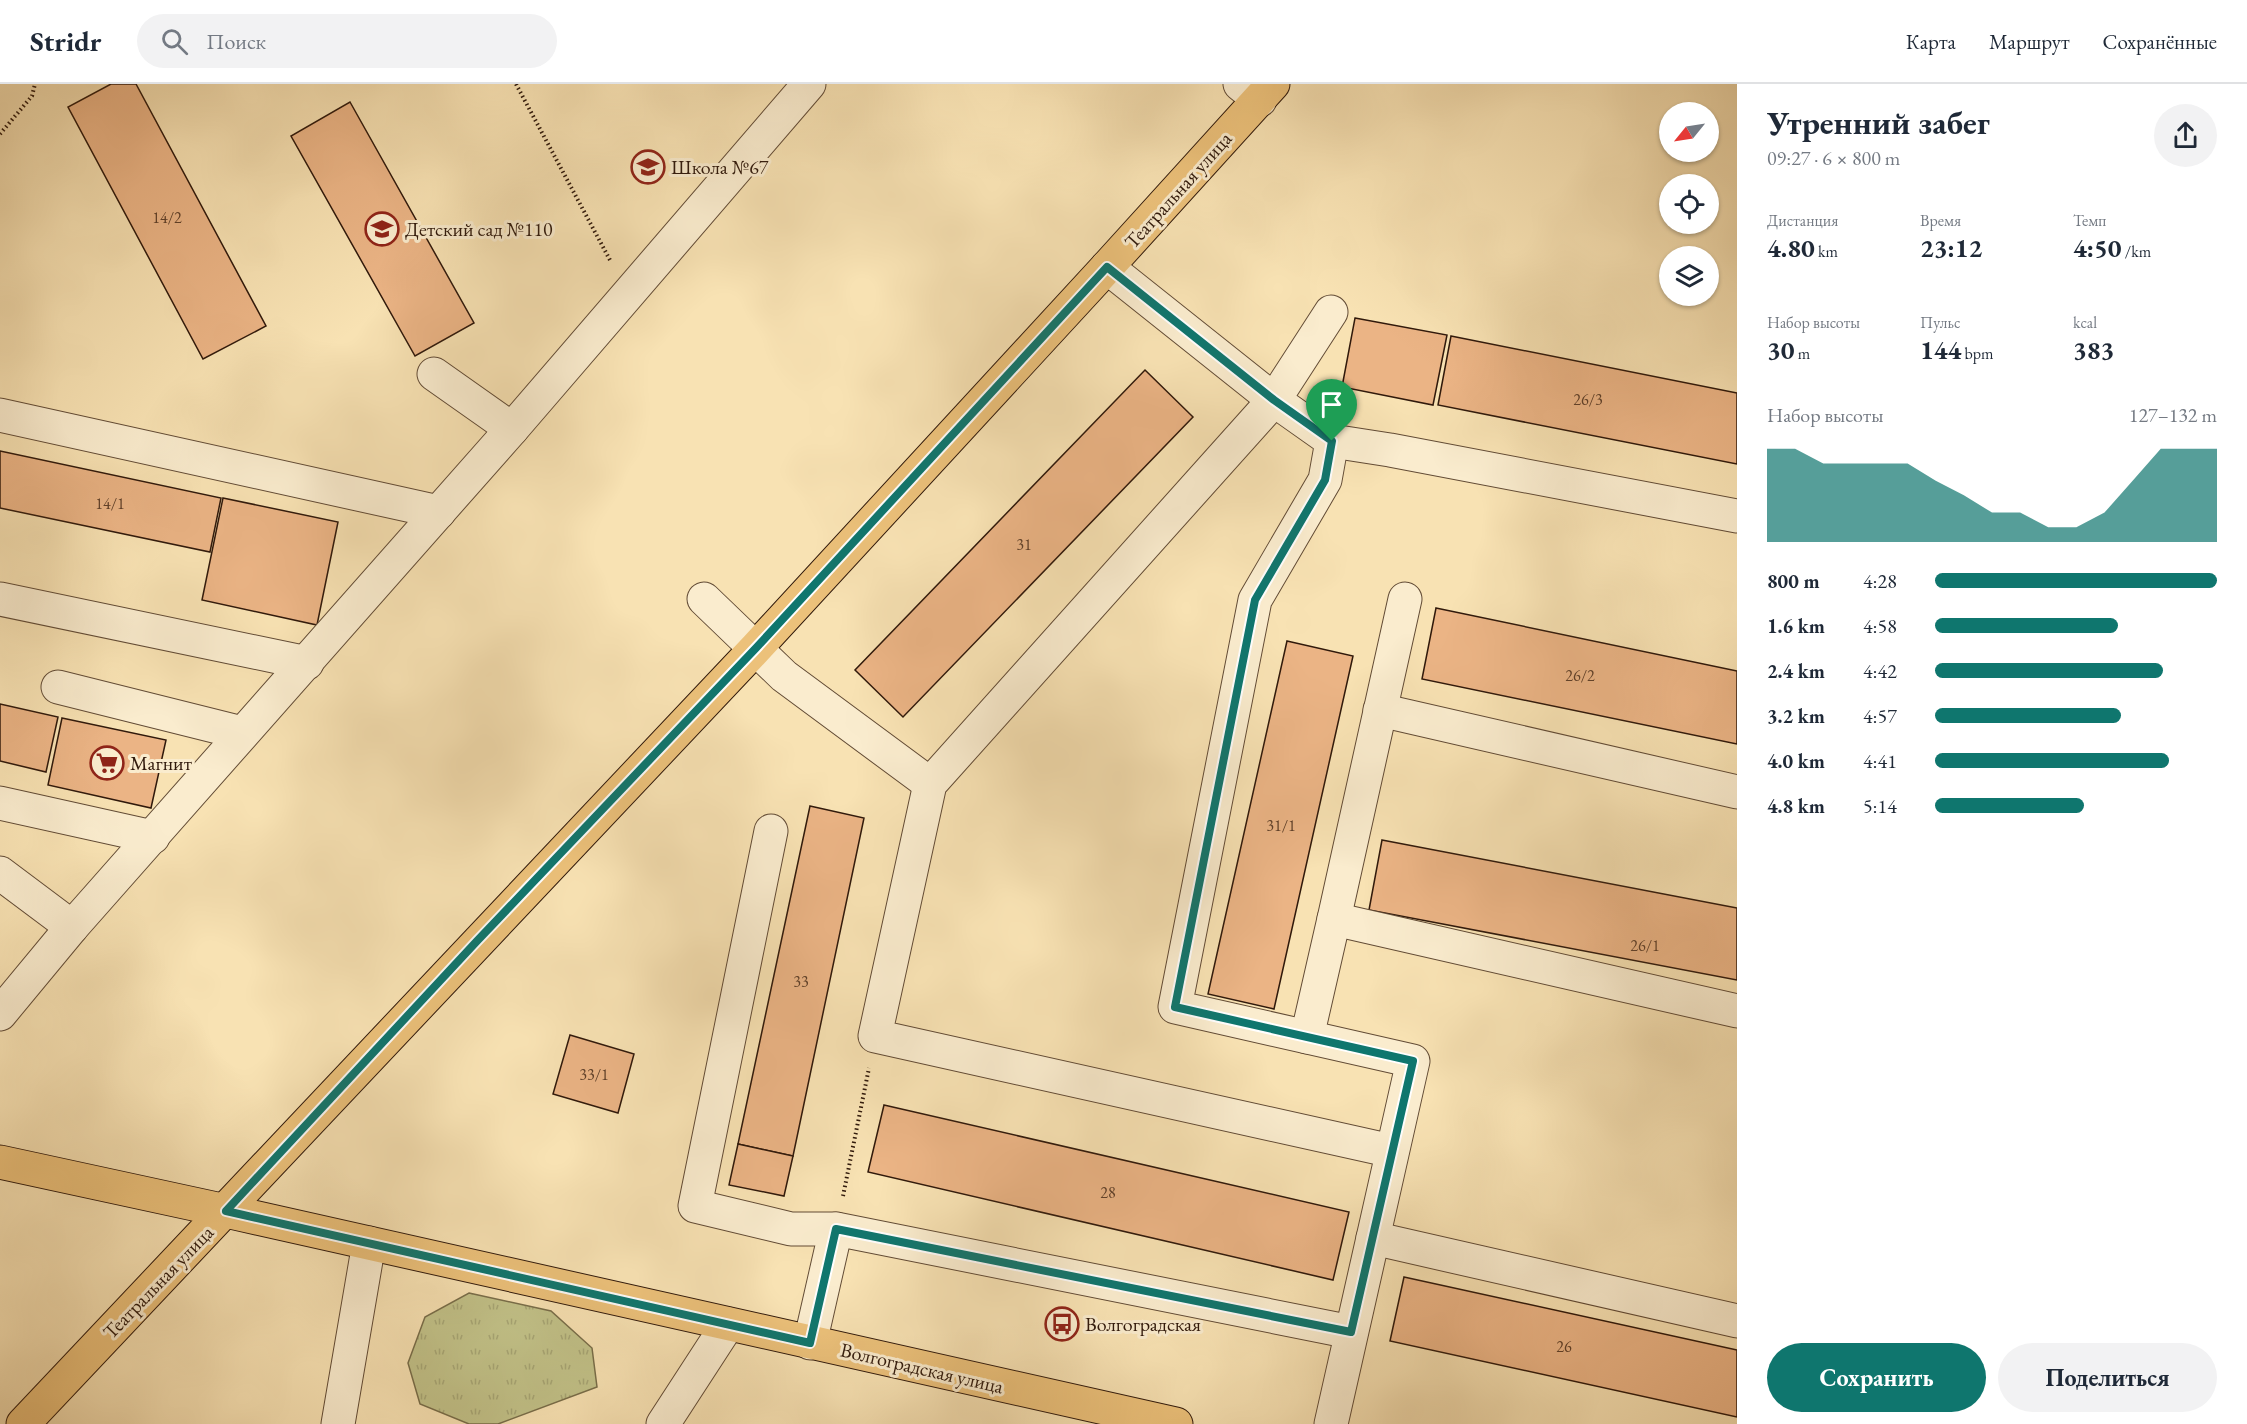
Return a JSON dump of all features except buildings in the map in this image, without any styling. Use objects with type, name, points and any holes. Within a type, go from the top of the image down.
[{"type":"main road","name":"Театральная улица","points":[[23,1424],[756,648],[1107,267],[1258,89]]},
{"type":"main road","name":"Волгоградская улица","points":[[0,1162],[1176,1424]]},
{"type":"lane","points":[[0,1014],[72,927],[512,429],[809,84]]},
{"type":"lane","points":[[1107,267],[1274,400],[1332,441],[1737,516]]},
{"type":"lane","points":[[1331,312],[1274,400],[930,783],[875,1036],[1392,1151]]},
{"type":"lane","points":[[434,374],[512,429]]},
{"type":"lane","points":[[0,415],[439,512]]},
{"type":"lane","points":[[1331,1424],[1413,1061],[1175,1007],[1255,600],[1325,480],[1332,441]]},
{"type":"lane","points":[[0,599],[307,663]]},
{"type":"lane","points":[[704,599],[784,676],[930,783]]},
{"type":"lane","points":[[1307,1037],[1405,599]]},
{"type":"lane","points":[[58,687],[242,734]]},
{"type":"lane","points":[[1380,710],[1737,792]]},
{"type":"lane","points":[[0,803],[153,837]]},
{"type":"lane","points":[[771,831],[695,1206],[791,1229],[836,1229],[1351,1332]]},
{"type":"lane","points":[[0,873],[72,927]]},
{"type":"lane","points":[[1334,919],[1737,1011]]},
{"type":"lane","points":[[810,1343],[836,1229]]},
{"type":"lane","points":[[1373,1238],[1737,1321]]},
{"type":"lane","points":[[338,1424],[369,1243]]},
{"type":"lane","points":[[667,1423],[728,1324]]},
{"type":"path","points":[[0,134],[32,96],[35,84]]},
{"type":"path","points":[[516,84],[629,294]]},
{"type":"path","points":[[836,1229],[875,1036]]},
{"type":"green space","points":[[469,1293],[551,1311],[592,1348],[597,1387],[498,1424],[469,1424],[420,1404],[408,1363],[425,1317]]},
{"type":"place","name":"Школа №67","points":[[648,167]]},
{"type":"place","name":"Детский сад №110","points":[[382,229]]},
{"type":"place","name":"Магнит","points":[[107,763]]},
{"type":"place","name":"Волгоградская","points":[[1062,1324]]},
{"type":"route","points":[[1107,267],[1274,400],[1332,441],[1325,480],[1255,600],[1175,1007],[1413,1061],[1351,1332],[836,1229],[810,1343],[226,1211],[477,941],[756,648],[1107,267]]}]
